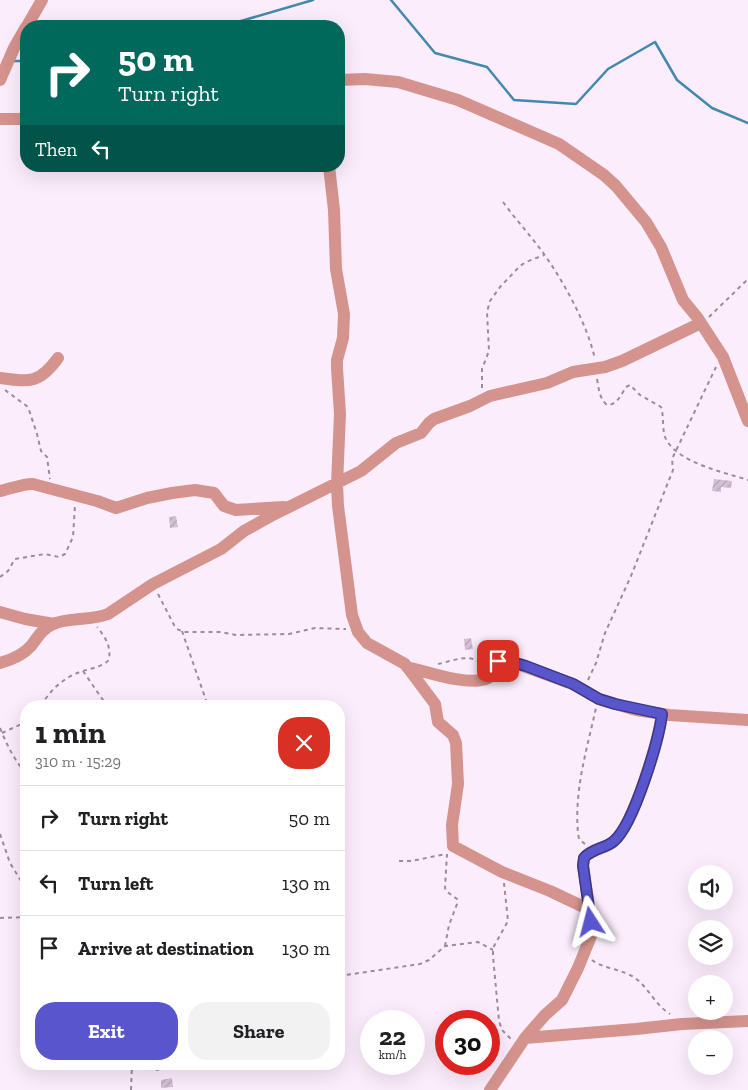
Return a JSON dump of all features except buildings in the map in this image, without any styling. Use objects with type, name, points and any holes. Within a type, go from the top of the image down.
[{"type":"street","points":[[30,20],[42,0]]},
{"type":"street","points":[[0,80],[20,38]]},
{"type":"street","points":[[345,80],[365,79],[398,82],[458,100],[559,144],[591,165],[616,186],[646,222],[661,247],[683,300],[701,323],[723,357],[748,420]]},
{"type":"street","points":[[0,119],[20,119]]},
{"type":"street","points":[[330,172],[334,210],[336,269],[344,314],[343,338],[337,360],[340,414],[338,506],[352,614],[358,632],[367,642],[394,657],[407,667],[435,704],[438,722],[453,735],[458,784],[450,850],[550,891],[590,910]]},
{"type":"street","points":[[0,663],[17,657],[30,646],[41,632],[54,624],[108,614],[153,584],[212,554],[244,531],[361,471],[396,443],[421,433],[434,419],[470,406],[490,396],[547,383],[573,372],[596,369],[622,361],[701,323]]},
{"type":"street","points":[[0,378],[35,380],[46,374],[58,358]]},
{"type":"street","points":[[0,491],[19,487],[27,483],[76,495],[116,508],[163,494],[196,490],[214,492],[224,506],[236,510],[279,506],[288,507]]},
{"type":"street","points":[[0,612],[54,624]]},
{"type":"street","points":[[407,667],[467,680],[482,680],[490,675],[498,661],[509,661],[584,689],[599,699],[636,710],[662,714],[748,720]]},
{"type":"street","points":[[490,1090],[524,1040],[545,1015],[562,1000],[578,968],[592,929],[583,866],[584,858],[591,852],[615,841],[623,829],[643,784],[662,714]]},
{"type":"street","points":[[524,1040],[682,1024],[748,1021]]},
{"type":"path","points":[[503,202],[564,284],[593,353],[600,395],[603,401],[607,405],[613,404],[618,400],[626,387],[630,385],[640,395],[661,406],[664,434],[671,447],[677,452],[694,462],[748,480]]},
{"type":"path","points":[[481,400],[484,384],[482,369],[489,350],[487,312],[490,301],[500,287],[520,266],[544,255]]},
{"type":"path","points":[[701,323],[748,279]]},
{"type":"path","points":[[584,689],[673,470],[672,459],[677,452],[708,382],[723,357]]},
{"type":"path","points":[[0,386],[28,407],[41,451],[47,457],[50,479],[58,491]]},
{"type":"path","points":[[0,577],[8,571],[14,559],[45,554],[59,557],[65,554],[73,537],[76,495]]},
{"type":"path","points":[[153,584],[174,625],[182,631],[206,700]]},
{"type":"path","points":[[45,700],[50,692],[68,678],[106,662],[109,656],[109,644],[105,636],[89,618]]},
{"type":"path","points":[[182,631],[221,632],[236,635],[283,634],[314,628],[327,628],[358,632]]},
{"type":"path","points":[[431,665],[460,658],[474,659],[482,664],[490,675]]},
{"type":"path","points":[[83,671],[103,700]]},
{"type":"path","points":[[591,852],[588,846],[579,839],[578,794],[586,748],[599,699]]},
{"type":"path","points":[[2,733],[20,725]]},
{"type":"path","points":[[0,728],[20,767]]},
{"type":"path","points":[[0,834],[10,863],[20,879]]},
{"type":"path","points":[[398,861],[411,861],[450,850],[445,888],[456,899],[457,904],[449,925],[445,946]]},
{"type":"path","points":[[504,873],[508,921],[493,950],[498,1012],[502,1030],[512,1040],[524,1040]]},
{"type":"path","points":[[0,918],[20,918]]},
{"type":"path","points":[[345,975],[420,964],[429,960],[445,946],[478,942],[493,950]]},
{"type":"path","points":[[588,943],[588,952],[595,962],[624,972],[634,978],[642,984],[662,1010],[682,1024]]},
{"type":"path","points":[[131,1090],[132,1070]]},
{"type":"waterway","points":[[245,20],[313,0]]},
{"type":"waterway","points":[[391,0],[435,53],[487,67],[514,100],[576,104],[608,69],[655,42],[677,80],[712,108],[748,123]]},
{"type":"waterway","points":[[13,61],[20,61]]},
{"type":"route","points":[[498,661],[509,661],[526,666],[573,684],[599,699],[662,714],[643,784],[621,834],[615,841],[607,846],[593,850],[584,858],[584,877],[591,922]]}]
